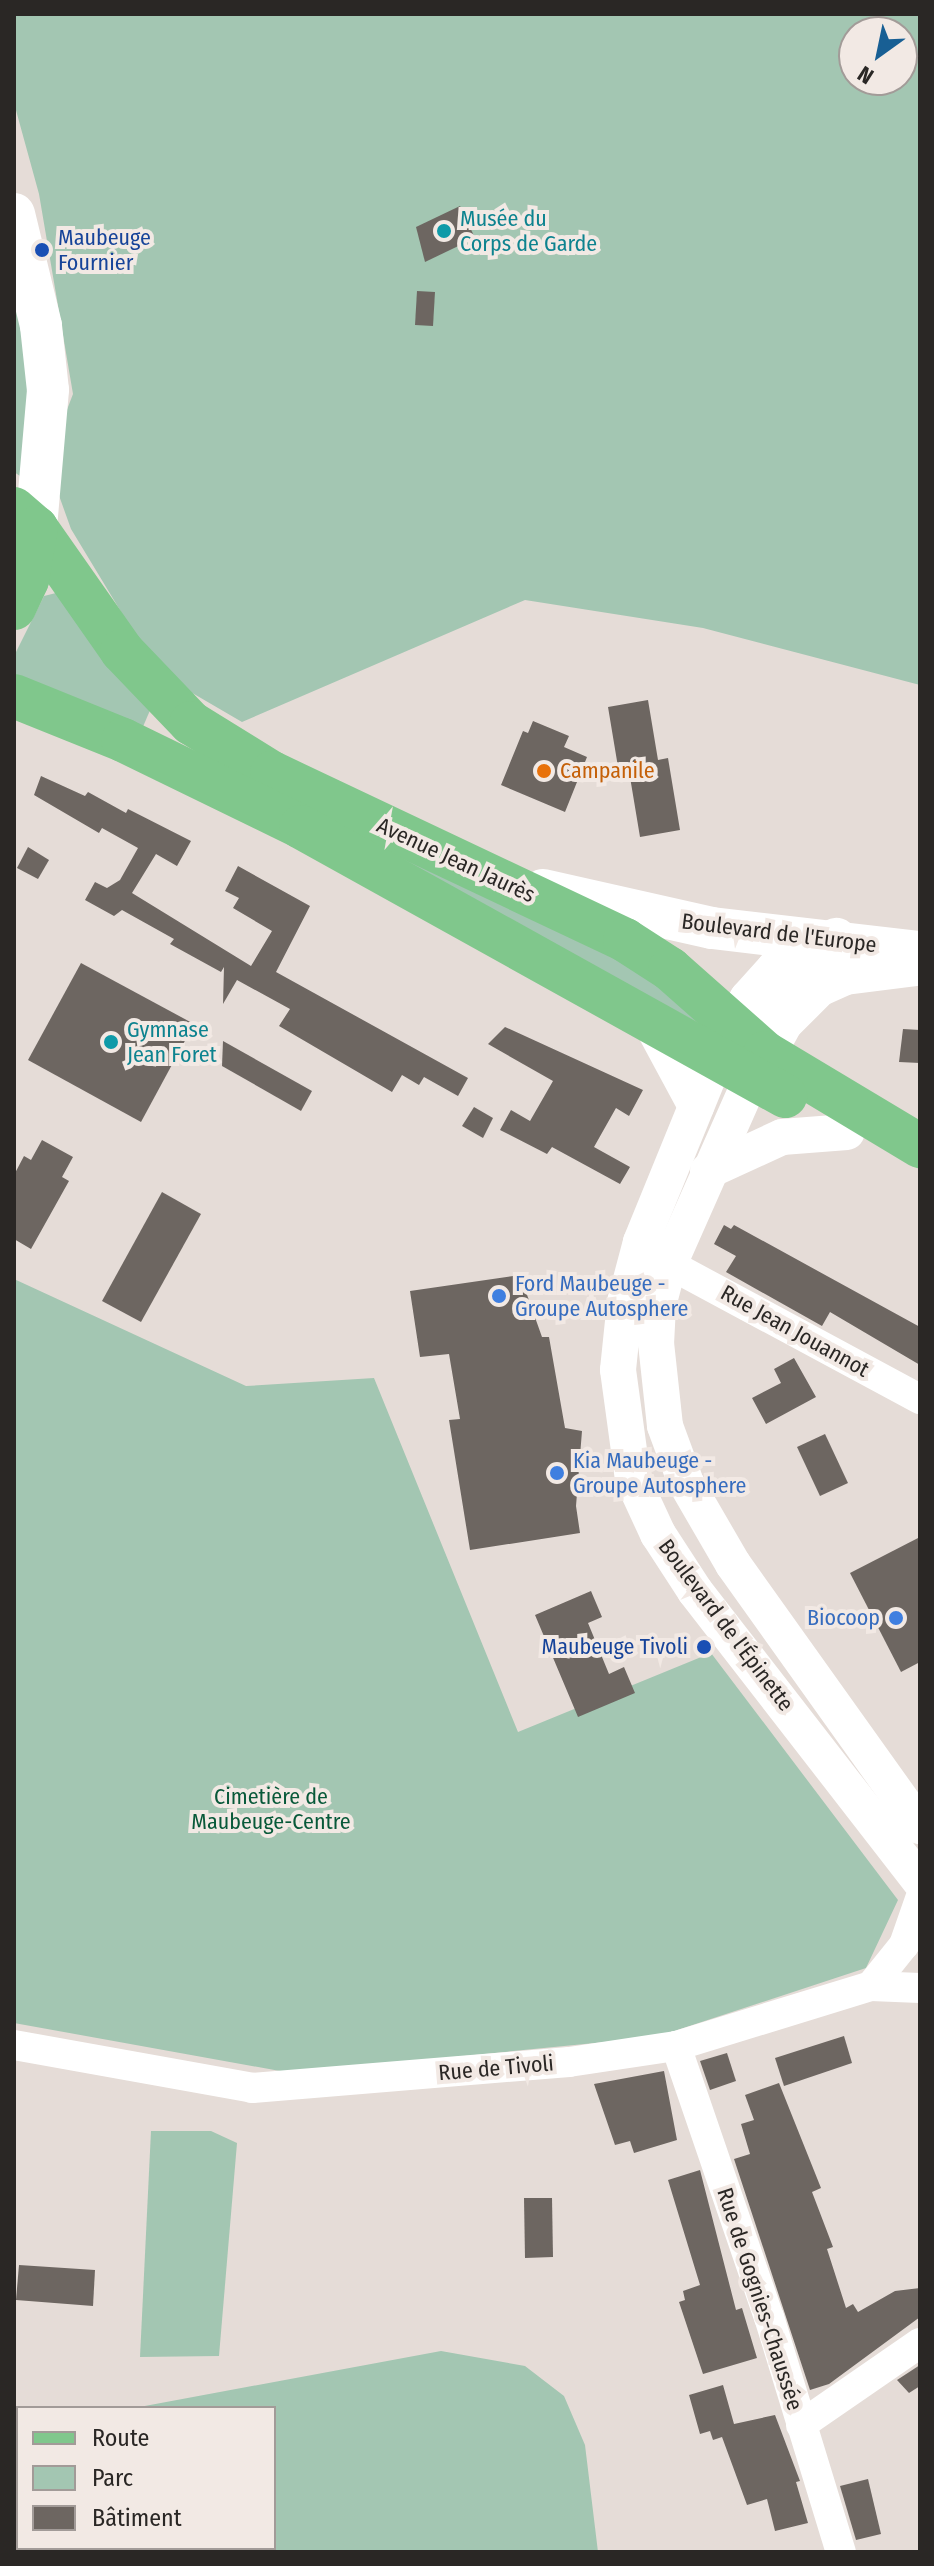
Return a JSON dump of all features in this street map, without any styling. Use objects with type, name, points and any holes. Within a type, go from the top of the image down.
[{"type":"main road","points":[[14,214],[41,326],[48,390],[25,518],[27,580],[14,608]]},
{"type":"main road","name":"Avenue Jean Jaurès","points":[[25,518],[122,651],[191,723],[272,773],[625,940],[670,969],[741,1054],[847,1132],[920,1173]]},
{"type":"main road","name":"Avenue Jean Jaurès","points":[[14,696],[233,791],[650,1021],[741,1054],[920,1146]]},
{"type":"main road","name":"Boulevard de l'Europe","points":[[497,880],[712,928],[837,939],[920,952]]},
{"type":"main road","points":[[741,1054],[777,970],[837,939]]},
{"type":"main road","points":[[741,1054],[782,1022],[818,986],[845,974],[920,965]]},
{"type":"street","points":[[650,1021],[696,1106]]},
{"type":"street","name":"Boulevard de l'Épinette","points":[[741,1054],[696,1106],[641,1242],[625,1302],[618,1370],[633,1480],[658,1534],[695,1591],[920,1881]]},
{"type":"street","name":"Boulevard de l'Épinette","points":[[741,1054],[708,1171],[669,1264],[656,1343],[665,1426],[686,1483],[733,1564],[920,1826]]},
{"type":"street","points":[[708,1171],[782,1137],[847,1132]]},
{"type":"street","name":"Rue Jean Jouannot","points":[[669,1264],[920,1399]]},
{"type":"street","points":[[871,1986],[904,1945],[920,1899]]},
{"type":"street","points":[[871,1986],[920,1988]]},
{"type":"street","name":"Rue de Tivoli","points":[[14,2045],[252,2088],[569,2062],[676,2046],[871,1986]]},
{"type":"street","name":"Rue de Gognies-Chaussée","points":[[676,2046],[769,2317],[841,2552]]},
{"type":"street","points":[[801,2425],[920,2343]]},
{"type":"green space","points":[[14,14],[920,14],[920,685],[703,628],[525,600],[242,722],[158,673],[71,529],[47,462],[73,394],[39,194],[14,103]]},
{"type":"green space","points":[[14,281],[39,361],[23,478],[14,472]]},
{"type":"green space","points":[[60,592],[151,708],[142,729],[14,678],[14,656],[44,596]]},
{"type":"green space","points":[[408,855],[647,969],[704,1026],[402,865]]},
{"type":"green space","name":"Cimetière de Maubeuge-Centre","points":[[14,1279],[246,1386],[374,1378],[518,1732],[711,1653],[898,1900],[866,1968],[656,2037],[291,2073],[14,2023]]},
{"type":"green space","points":[[151,2131],[211,2131],[237,2143],[219,2356],[140,2357]]},
{"type":"green space","points":[[441,2351],[525,2366],[564,2396],[585,2445],[598,2552],[79,2552],[276,2550],[276,2406],[145,2406]]},
{"type":"green space","points":[[16,2492],[16,2550],[61,2552],[14,2552]]},
{"type":"building","name":"Musée du Corps de Garde","points":[[460,206],[475,238],[425,262],[416,227]]},
{"type":"building","points":[[417,291],[435,292],[433,326],[415,325]]},
{"type":"building","points":[[648,700],[658,760],[668,758],[680,830],[640,837],[628,765],[618,767],[608,707]]},
{"type":"building","name":"Campanile","points":[[533,721],[569,736],[564,747],[587,757],[565,812],[501,785],[523,731],[528,733]]},
{"type":"building","points":[[41,776],[85,796],[88,792],[126,813],[128,809],[191,841],[177,866],[156,854],[132,893],[251,966],[272,931],[233,908],[239,898],[225,891],[238,866],[310,906],[276,972],[468,1078],[458,1096],[424,1077],[419,1085],[402,1075],[392,1092],[279,1026],[290,1009],[237,980],[223,1004],[224,967],[221,972],[170,944],[174,939],[122,910],[114,916],[85,900],[95,882],[107,888],[120,880],[138,848],[102,828],[99,833],[34,795]]},
{"type":"building","points":[[28,847],[49,860],[38,879],[17,868]]},
{"type":"building","name":"Gymnase Jean Foret","points":[[81,963],[194,1024],[141,1122],[28,1060]]},
{"type":"building","points":[[505,1027],[643,1090],[629,1116],[616,1108],[594,1147],[630,1167],[620,1184],[552,1147],[547,1154],[500,1130],[511,1110],[530,1121],[553,1081],[488,1044]]},
{"type":"building","points":[[903,1029],[920,1030],[920,1063],[899,1062]]},
{"type":"building","points":[[223,1041],[312,1091],[301,1111],[222,1066]]},
{"type":"building","points":[[474,1107],[493,1118],[483,1138],[462,1126]]},
{"type":"building","points":[[42,1140],[73,1157],[62,1177],[69,1181],[31,1249],[14,1239],[14,1175],[24,1156],[31,1160]]},
{"type":"building","points":[[162,1192],[201,1214],[141,1322],[102,1301]]},
{"type":"building","points":[[724,1225],[731,1229],[734,1225],[920,1327],[920,1365],[830,1312],[822,1326],[726,1272],[736,1256],[714,1244]]},
{"type":"building","points":[[520,1275],[542,1337],[549,1337],[565,1428],[582,1431],[576,1506],[580,1533],[470,1550],[449,1420],[460,1419],[449,1354],[420,1357],[410,1291]]},
{"type":"building","points":[[794,1358],[816,1397],[766,1424],[752,1398],[781,1383],[774,1369]]},
{"type":"building","points":[[825,1434],[848,1483],[820,1496],[797,1447]]},
{"type":"building","name":"Biocoop","points":[[920,1537],[920,1662],[901,1672],[850,1573]]},
{"type":"building","points":[[591,1591],[602,1617],[588,1623],[609,1674],[624,1667],[635,1693],[578,1717],[535,1615]]},
{"type":"building","points":[[844,2036],[852,2063],[784,2086],[775,2058]]},
{"type":"building","points":[[727,2053],[736,2081],[710,2090],[700,2061]]},
{"type":"building","points":[[664,2071],[677,2140],[634,2153],[630,2141],[615,2145],[594,2084]]},
{"type":"building","points":[[779,2083],[821,2188],[812,2192],[833,2247],[827,2249],[846,2308],[853,2304],[858,2312],[895,2291],[920,2288],[920,2317],[829,2384],[810,2390],[734,2159],[750,2154],[741,2124],[754,2120],[745,2095]]},
{"type":"building","points":[[700,2170],[736,2310],[742,2308],[757,2358],[703,2374],[679,2302],[685,2300],[683,2291],[700,2285],[668,2180]]},
{"type":"building","points":[[524,2198],[552,2198],[553,2257],[525,2258]]},
{"type":"building","points":[[19,2265],[95,2270],[93,2306],[16,2300]]},
{"type":"building","points":[[920,2365],[920,2386],[909,2393],[897,2380]]},
{"type":"building","points":[[723,2385],[734,2424],[775,2415],[800,2481],[796,2482],[808,2523],[775,2531],[767,2499],[747,2505],[722,2437],[713,2440],[710,2431],[700,2434],[689,2395]]},
{"type":"building","points":[[868,2479],[881,2534],[856,2540],[840,2486]]},
{"type":"place","name":"Musée du Corps de Garde","points":[[444,231]]},
{"type":"place","name":"Maubeuge Fournier","points":[[42,250]]},
{"type":"place","name":"Campanile","points":[[544,771]]},
{"type":"place","name":"Gymnase Jean Foret","points":[[111,1042]]},
{"type":"place","name":"Ford Maubeuge - Groupe Autosphere","points":[[499,1296]]},
{"type":"place","name":"Kia Maubeuge - Groupe Autosphere","points":[[557,1473]]},
{"type":"place","name":"Biocoop","points":[[896,1618]]},
{"type":"place","name":"Maubeuge Tivoli","points":[[704,1647]]}]
